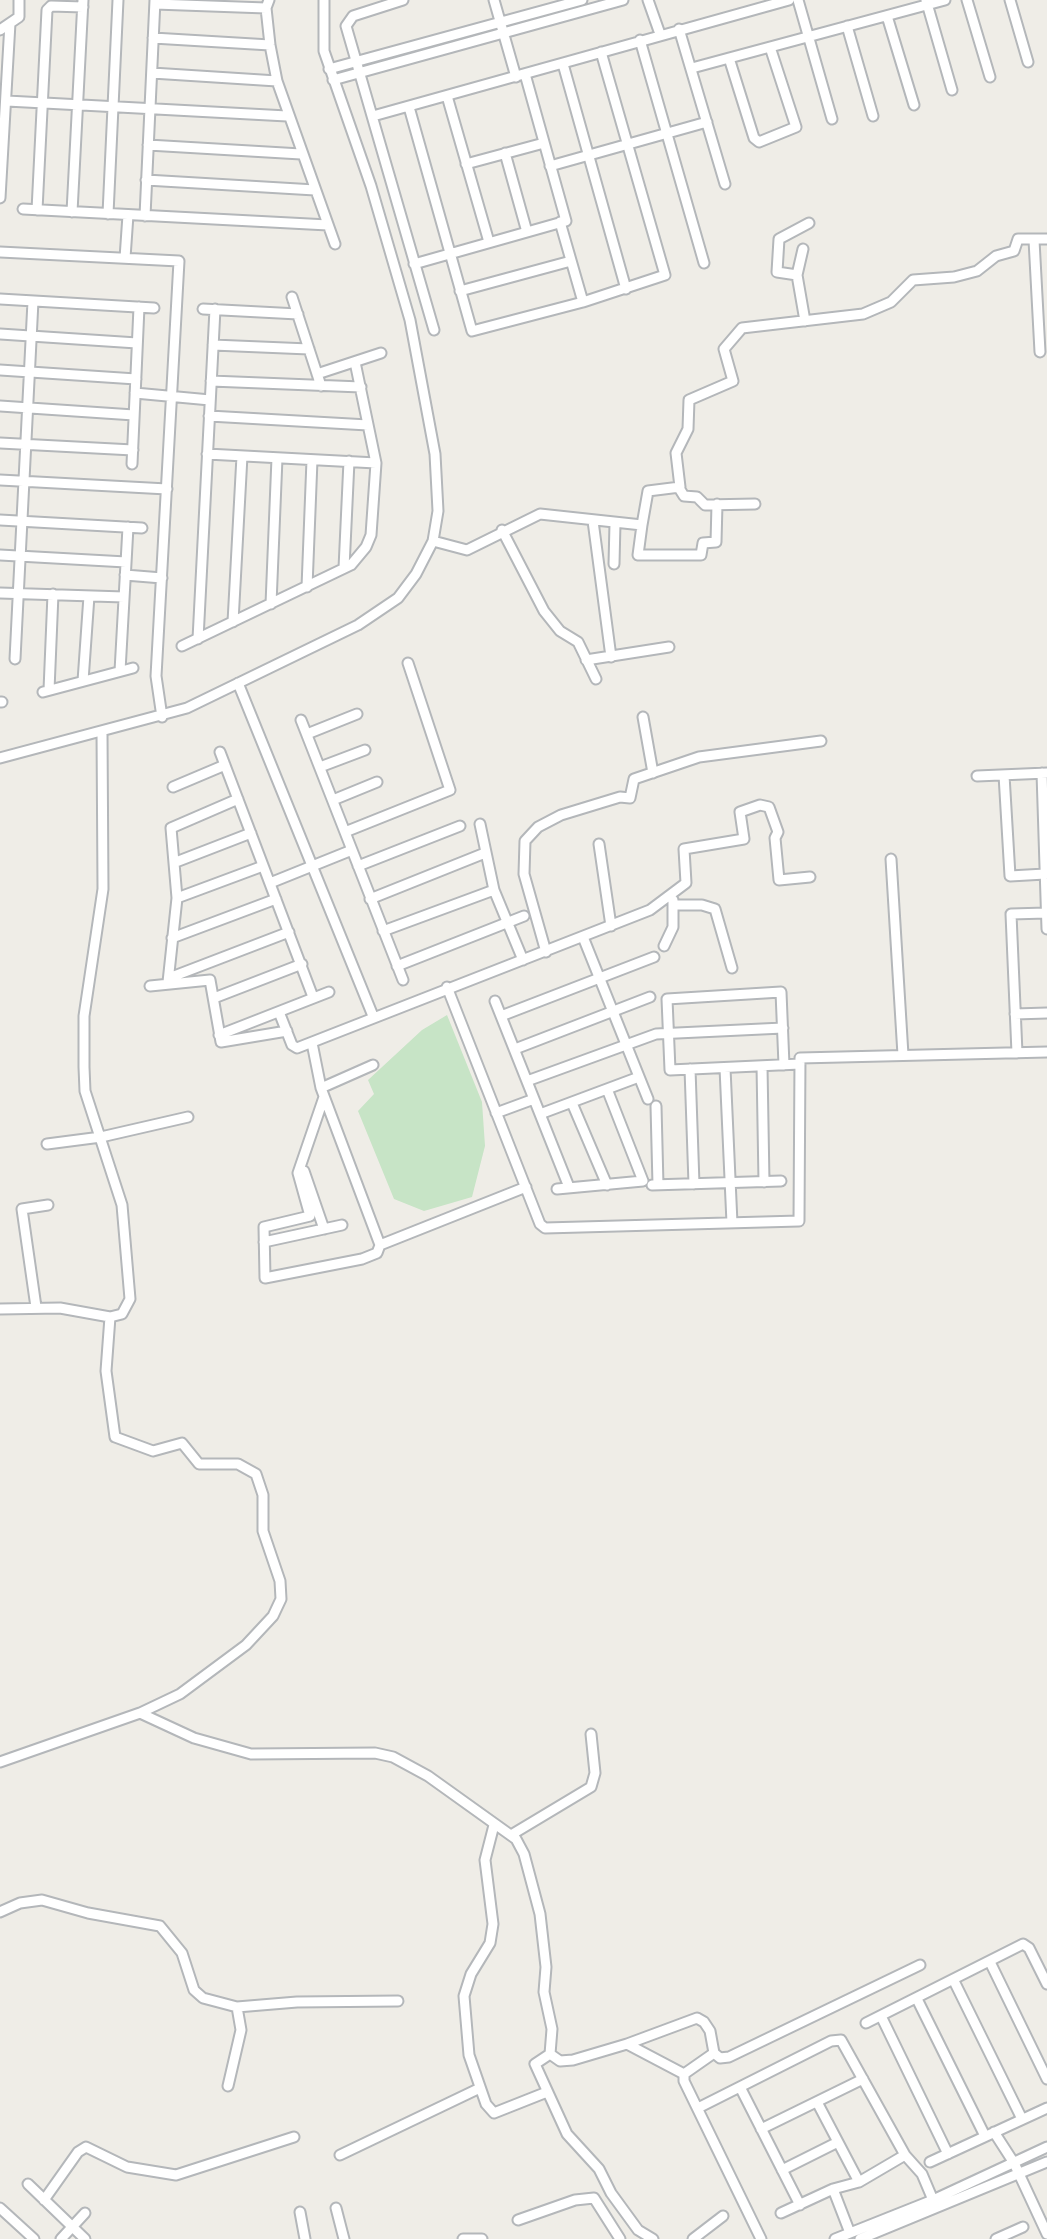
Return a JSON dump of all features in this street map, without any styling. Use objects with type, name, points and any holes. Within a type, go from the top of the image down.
[{"type":"street","points":[[0,30],[19,17],[19,0]]},
{"type":"street","points":[[108,214],[118,0]]},
{"type":"street","points":[[0,758],[102,731],[238,683],[387,607],[409,585],[433,541],[438,511],[435,454],[410,320],[371,186],[331,74],[322,31],[324,0]]},
{"type":"street","points":[[403,0],[392,1],[348,20],[358,67],[434,330]]},
{"type":"street","points":[[414,264],[560,222],[566,217],[544,143],[494,0]]},
{"type":"street","points":[[502,28],[582,0]]},
{"type":"street","points":[[331,74],[502,28],[623,0]]},
{"type":"street","points":[[648,0],[660,34]]},
{"type":"street","points":[[373,116],[789,0]]},
{"type":"street","points":[[798,0],[832,119]]},
{"type":"street","points":[[692,68],[887,16],[926,2],[945,0]]},
{"type":"street","points":[[967,0],[990,77]]},
{"type":"street","points":[[1010,0],[1028,62]]},
{"type":"street","points":[[145,216],[155,2],[268,4],[270,45],[277,81],[335,244]]},
{"type":"street","points":[[926,2],[952,90]]},
{"type":"street","points":[[37,210],[47,10],[51,6],[83,4],[72,212]]},
{"type":"street","points":[[887,16],[914,105]]},
{"type":"street","points":[[0,198],[10,23]]},
{"type":"street","points":[[847,26],[873,116]]},
{"type":"street","points":[[679,29],[725,184]]},
{"type":"street","points":[[153,38],[270,45]]},
{"type":"street","points":[[640,40],[704,263]]},
{"type":"street","points":[[729,58],[754,138],[759,142],[796,127],[770,47]]},
{"type":"street","points":[[409,107],[472,331],[583,302],[665,275],[601,52]]},
{"type":"street","points":[[563,64],[626,289]]},
{"type":"street","points":[[152,73],[277,81]]},
{"type":"street","points":[[447,96],[489,242]]},
{"type":"street","points":[[7,101],[287,116]]},
{"type":"street","points":[[550,166],[707,122]]},
{"type":"street","points":[[466,164],[544,143]]},
{"type":"street","points":[[148,145],[301,154]]},
{"type":"street","points":[[505,153],[527,232]]},
{"type":"street","points":[[146,180],[315,190]]},
{"type":"street","points":[[23,209],[328,225]]},
{"type":"street","points":[[125,258],[128,215]]},
{"type":"street","points":[[560,222],[583,302]]},
{"type":"street","points":[[797,275],[777,273],[779,239],[809,223]]},
{"type":"street","points":[[755,504],[704,504],[697,497],[686,497],[679,488],[676,453],[688,429],[689,400],[733,381],[724,349],[728,341],[746,326],[773,327],[863,314],[891,302],[908,282],[977,271],[996,256],[1014,251],[1018,239],[1047,239]]},
{"type":"street","points":[[1034,240],[1040,352]]},
{"type":"street","points":[[803,249],[797,275],[805,321]]},
{"type":"street","points":[[0,252],[179,261],[157,693],[161,712]]},
{"type":"street","points":[[460,291],[571,261]]},
{"type":"street","points":[[292,297],[321,386]]},
{"type":"street","points":[[0,299],[154,308]]},
{"type":"street","points":[[15,659],[33,301]]},
{"type":"street","points":[[132,464],[139,307]]},
{"type":"street","points":[[203,309],[298,314]]},
{"type":"street","points":[[198,639],[215,309]]},
{"type":"street","points":[[0,334],[137,343]]},
{"type":"street","points":[[213,345],[309,349]]},
{"type":"street","points":[[317,374],[381,353]]},
{"type":"street","points":[[182,646],[307,587],[358,558],[371,535],[376,463],[355,362]]},
{"type":"street","points":[[0,370],[136,379]]},
{"type":"street","points":[[211,381],[361,387]]},
{"type":"street","points":[[135,393],[210,400]]},
{"type":"street","points":[[0,406],[134,415]]},
{"type":"street","points":[[209,416],[368,425]]},
{"type":"street","points":[[0,443],[133,450]]},
{"type":"street","points":[[207,454],[376,463]]},
{"type":"street","points":[[233,622],[242,456]]},
{"type":"street","points":[[271,604],[277,458]]},
{"type":"street","points":[[307,587],[312,460]]},
{"type":"street","points":[[344,568],[349,461]]},
{"type":"street","points":[[0,480],[167,489]]},
{"type":"street","points":[[679,488],[648,491],[638,555],[701,555],[703,543],[716,542],[717,504]]},
{"type":"street","points":[[433,541],[467,550],[502,530],[540,514],[642,525]]},
{"type":"street","points":[[0,520],[142,528]]},
{"type":"street","points":[[593,521],[611,657]]},
{"type":"street","points":[[614,564],[615,523]]},
{"type":"street","points":[[120,671],[128,527]]},
{"type":"street","points":[[502,530],[544,611],[560,631],[574,637],[596,679]]},
{"type":"street","points":[[0,555],[126,562]]},
{"type":"street","points":[[125,575],[162,578]]},
{"type":"street","points":[[0,593],[124,597]]},
{"type":"street","points":[[53,594],[46,691],[133,668]]},
{"type":"street","points":[[83,681],[89,596]]},
{"type":"street","points":[[586,660],[669,647]]},
{"type":"street","points":[[345,832],[450,790],[408,663]]},
{"type":"street","points":[[238,683],[373,1016]]},
{"type":"street","points":[[307,734],[357,714]]},
{"type":"street","points":[[643,717],[653,773]]},
{"type":"street","points":[[301,720],[403,980]]},
{"type":"street","points":[[0,1309],[36,1307],[110,1317],[126,1310],[131,1290],[122,1205],[85,1091],[84,1041],[93,941],[103,889],[102,731]]},
{"type":"street","points":[[546,952],[524,874],[525,841],[552,818],[620,797],[630,798],[632,781],[699,757],[740,749],[821,741]]},
{"type":"street","points":[[320,767],[365,750]]},
{"type":"street","points":[[220,752],[313,997]]},
{"type":"street","points":[[173,787],[225,765]]},
{"type":"street","points":[[977,776],[1044,773],[1047,929]]},
{"type":"street","points":[[1004,775],[1010,876],[1045,874]]},
{"type":"street","points":[[333,800],[377,782]]},
{"type":"street","points":[[168,980],[177,898],[172,827],[238,799]]},
{"type":"street","points":[[279,1012],[295,1048],[650,910],[673,900],[686,883],[684,849],[744,839],[740,812],[760,805],[769,807],[778,832],[775,838],[779,880],[810,877]]},
{"type":"street","points":[[480,824],[494,890],[523,960]]},
{"type":"street","points":[[358,866],[460,826]]},
{"type":"street","points":[[176,862],[251,833]]},
{"type":"street","points":[[599,844],[611,926]]},
{"type":"street","points":[[270,883],[352,850]]},
{"type":"street","points":[[370,899],[485,853]]},
{"type":"street","points":[[891,859],[903,1055]]},
{"type":"street","points":[[177,898],[263,866]]},
{"type":"street","points":[[383,931],[494,890]]},
{"type":"street","points":[[172,938],[276,899]]},
{"type":"street","points":[[664,946],[673,927],[673,900]]},
{"type":"street","points":[[673,900],[715,909],[732,968]]},
{"type":"street","points":[[1017,1053],[1011,914],[1046,913]]},
{"type":"street","points":[[397,966],[524,916]]},
{"type":"street","points":[[150,986],[289,932]]},
{"type":"street","points":[[583,937],[648,1099]]},
{"type":"street","points":[[501,1016],[654,957]]},
{"type":"street","points":[[214,998],[302,964]]},
{"type":"street","points":[[168,980],[207,979],[214,998],[222,1042],[287,1031]]},
{"type":"street","points":[[447,987],[540,1224],[545,1228],[799,1221],[800,1058],[1047,1052]]},
{"type":"street","points":[[219,1035],[329,992]]},
{"type":"street","points":[[784,1065],[781,992],[667,999],[670,1070],[725,1068],[784,1065],[800,1064]]},
{"type":"street","points":[[515,1049],[650,997]]},
{"type":"street","points":[[495,1001],[569,1187]]},
{"type":"street","points":[[1015,1014],[1047,1013]]},
{"type":"street","points":[[527,1081],[656,1034],[783,1028]]},
{"type":"street","points":[[312,1043],[323,1092],[380,1245],[377,1253],[362,1259],[268,1279],[263,1274],[266,1225],[310,1217],[298,1173],[323,1092],[373,1065]]},
{"type":"street","points":[[762,1066],[764,1182]]},
{"type":"street","points":[[725,1068],[732,1223]]},
{"type":"street","points":[[690,1069],[694,1184]]},
{"type":"street","points":[[540,1114],[639,1077]]},
{"type":"street","points":[[557,1189],[640,1184],[643,1180],[607,1089]]},
{"type":"street","points":[[496,1113],[534,1099]]},
{"type":"street","points":[[572,1103],[607,1185]]},
{"type":"street","points":[[656,1106],[655,1185],[781,1181]]},
{"type":"street","points":[[47,1144],[101,1137],[188,1117]]},
{"type":"street","points":[[302,1164],[324,1229]]},
{"type":"street","points":[[380,1245],[526,1187]]},
{"type":"street","points":[[36,1307],[22,1209],[48,1205]]},
{"type":"street","points":[[264,1242],[342,1225]]},
{"type":"street","points":[[0,1762],[140,1713],[180,1694],[246,1645],[273,1616],[281,1599],[280,1581],[265,1544],[260,1514],[263,1495],[256,1474],[238,1464],[199,1464],[182,1443],[153,1451],[115,1437],[106,1371],[110,1317]]},
{"type":"street","points":[[140,1713],[194,1738],[251,1754],[375,1753],[393,1757],[428,1776],[511,1835],[524,1854],[540,1914],[546,1967],[544,1992],[552,2029],[550,2054]]},
{"type":"street","points":[[511,1835],[591,1787],[595,1773],[591,1734]]},
{"type":"street","points":[[494,1825],[485,1860],[493,1924],[490,1943],[471,1974],[464,1996],[469,2055],[480,2088],[494,2113],[547,2092]]},
{"type":"street","points":[[0,1912],[20,1903],[42,1900],[88,1913],[160,1926],[182,1953],[194,1990],[203,1998],[237,2007],[297,2002],[398,2001]]},
{"type":"street","points":[[866,2023],[1023,1944],[1027,1945],[1047,1984]]},
{"type":"street","points":[[990,1962],[1047,2079]]},
{"type":"street","points":[[550,2054],[560,2061],[573,2060],[697,2018],[710,2031],[714,2053],[720,2058],[729,2057],[920,1965]]},
{"type":"street","points":[[954,1981],[1022,2119]]},
{"type":"street","points":[[917,1999],[990,2134],[1014,2163],[1047,2234]]},
{"type":"street","points":[[228,2086],[241,2030],[237,2007]]},
{"type":"street","points":[[881,2016],[948,2154]]},
{"type":"street","points":[[698,2108],[837,2039],[848,2048],[905,2155],[922,2174],[933,2200]]},
{"type":"street","points":[[627,2044],[684,2074],[761,2239]]},
{"type":"street","points":[[684,2074],[714,2053]]},
{"type":"street","points":[[550,2054],[535,2064],[575,2145],[599,2169],[611,2193],[638,2230],[653,2239]]},
{"type":"street","points":[[761,2129],[863,2079]]},
{"type":"street","points":[[740,2087],[800,2205]]},
{"type":"street","points":[[340,2155],[480,2088]]},
{"type":"street","points":[[817,2102],[859,2182]]},
{"type":"street","points":[[930,2162],[1047,2108]]},
{"type":"street","points":[[44,2200],[78,2152],[86,2147],[127,2167],[176,2175],[294,2137]]},
{"type":"street","points":[[782,2170],[838,2142]]},
{"type":"street","points":[[835,2239],[933,2200],[1047,2147]]},
{"type":"street","points":[[781,2213],[833,2189],[859,2182],[905,2155]]},
{"type":"street","points":[[866,2238],[1047,2162]]},
{"type":"street","points":[[28,2184],[85,2239]]},
{"type":"street","points":[[833,2189],[850,2233]]},
{"type":"street","points":[[518,2220],[575,2200],[594,2198],[620,2239]]},
{"type":"street","points":[[0,2208],[34,2239]]},
{"type":"street","points":[[336,2208],[344,2239]]},
{"type":"street","points":[[300,2212],[305,2239]]},
{"type":"street","points":[[61,2239],[85,2213]]},
{"type":"street","points":[[693,2239],[723,2216]]},
{"type":"street","points":[[997,2239],[1023,2227]]},
{"type":"street","points":[[463,2239],[482,2239]]},
{"type":"green space","points":[[447,1015],[482,1102],[485,1146],[472,1197],[424,1211],[394,1199],[358,1111],[374,1094],[368,1080],[422,1030]]}]
